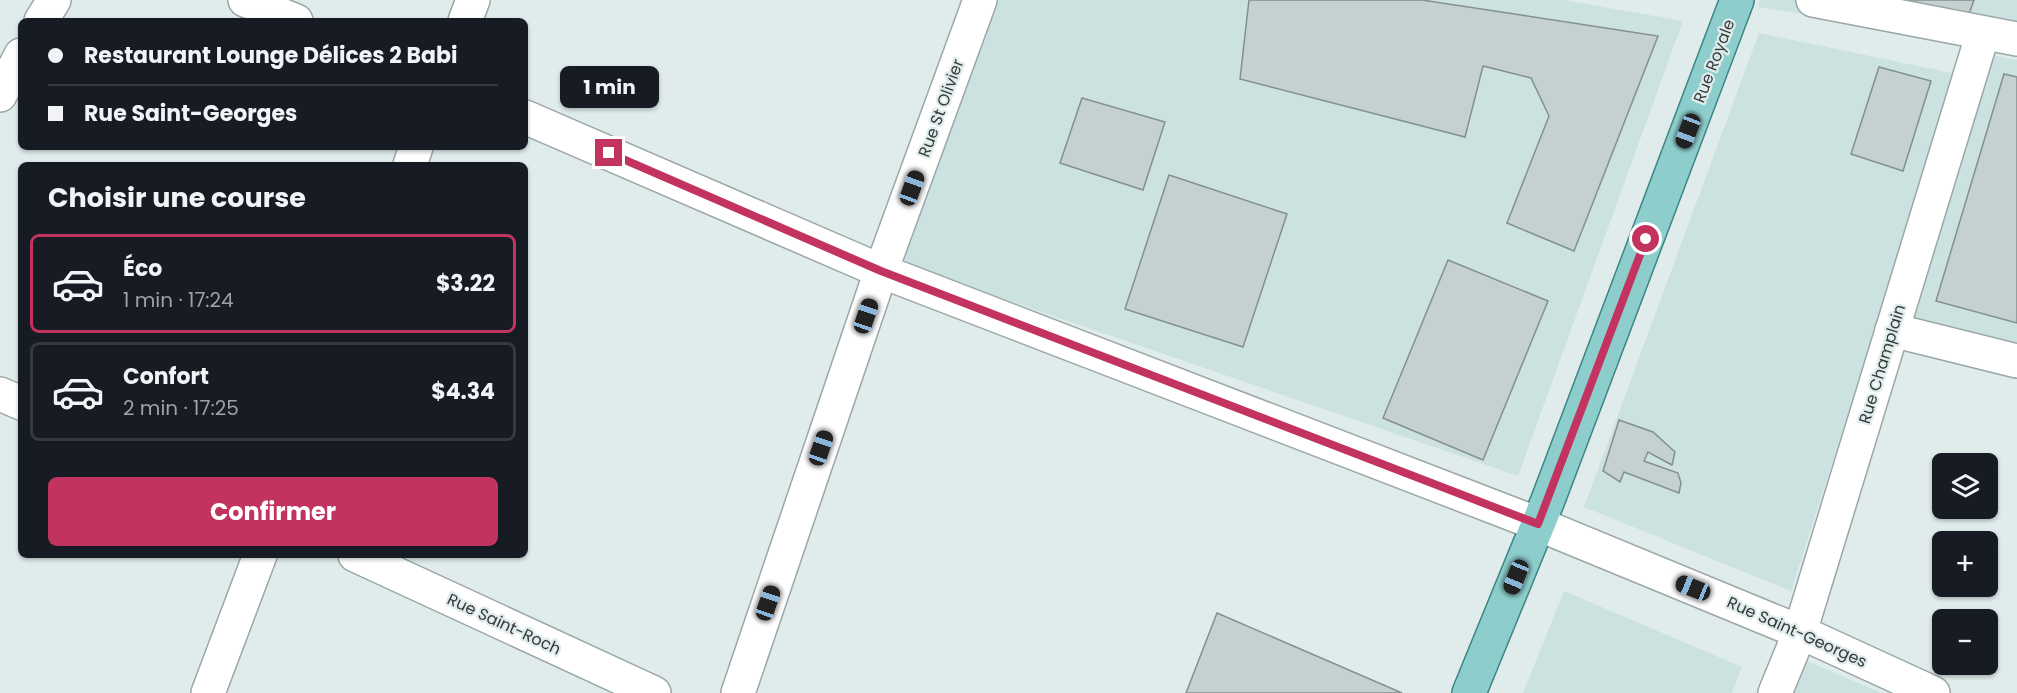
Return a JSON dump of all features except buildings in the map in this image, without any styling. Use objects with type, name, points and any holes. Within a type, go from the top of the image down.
[{"type":"main road","name":"Rue Royale","points":[[1469,693],[1538,524],[1737,0]]},
{"type":"street","points":[[43,18],[54,0]]},
{"type":"street","points":[[466,18],[473,0]]},
{"type":"street","name":"Rue St Olivier","points":[[738,693],[881,271],[980,0]]},
{"type":"street","points":[[1814,0],[2008,35]]},
{"type":"street","points":[[256,2],[290,18]]},
{"type":"street","name":"Rue Champlain","points":[[1775,693],[1800,632],[1892,330],[2008,35]]},
{"type":"street","points":[[0,95],[18,61]]},
{"type":"street","name":"Rue Saint-Georges","points":[[528,118],[881,271],[1538,524],[1800,632],[1882,682],[1933,693]]},
{"type":"street","points":[[1892,330],[2017,361]]},
{"type":"street","points":[[0,394],[18,402]]},
{"type":"street","points":[[208,693],[259,558]]},
{"type":"street","name":"Rue Saint-Roch","points":[[362,558],[654,693]]},
{"type":"shaded area","points":[[997,0],[1563,0],[1683,21],[1518,476],[903,264]]},
{"type":"shaded area","points":[[1760,0],[2017,0],[2017,53],[1919,32],[1758,7]]},
{"type":"shaded area","points":[[1759,33],[1957,74],[1791,591],[1584,507]]},
{"type":"shaded area","points":[[1981,53],[2017,60],[2017,355],[1899,328]]},
{"type":"shaded area","points":[[1564,591],[1742,667],[1732,693],[1523,693]]},
{"type":"shaded area","points":[[1802,659],[1882,693],[1792,693]]},
{"type":"route","points":[[609,153],[881,271],[1538,524],[1646,239]]}]
